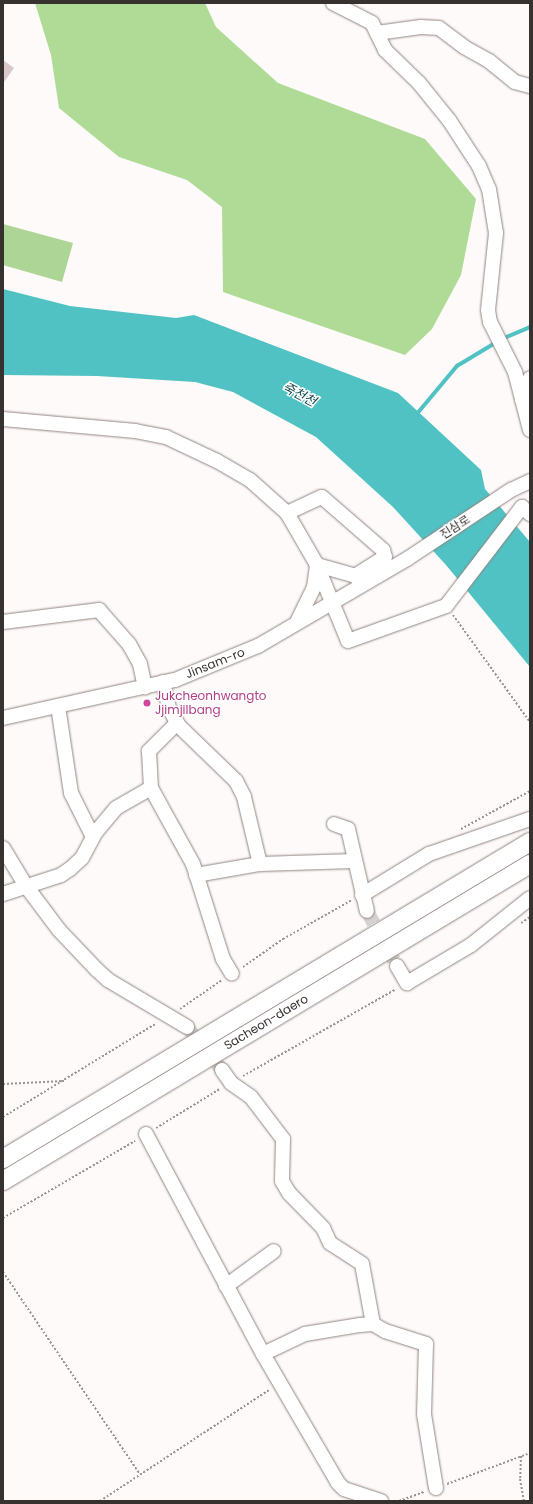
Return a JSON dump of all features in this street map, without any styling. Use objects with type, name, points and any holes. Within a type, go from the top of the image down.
[{"type":"main road","name":"Sacheon-daero","points":[[3,1159],[530,842]]},
{"type":"main road","name":"Sacheon-daero","points":[[3,1181],[530,864]]},
{"type":"street","points":[[333,3],[372,23],[385,50],[420,83],[449,120],[479,166],[489,189],[496,233],[488,310],[494,334],[515,372],[530,430]]},
{"type":"street","points":[[377,33],[420,27],[439,28],[464,47],[489,61],[515,82],[530,86]]},
{"type":"street","points":[[522,400],[530,378]]},
{"type":"street","points":[[3,419],[135,431],[166,437],[217,461],[250,480],[287,513],[317,565],[331,604],[348,641],[449,603],[522,512],[508,493],[530,481]]},
{"type":"street","name":"진삼로","points":[[407,559],[508,493]]},
{"type":"street","points":[[287,513],[322,497],[383,550],[385,557],[354,576]]},
{"type":"street","name":"Jinsam-ro","points":[[3,718],[163,682],[258,646],[407,559]]},
{"type":"street","points":[[317,565],[371,580]]},
{"type":"street","points":[[296,624],[314,587],[317,565]]},
{"type":"street","points":[[3,622],[99,610],[129,644],[140,664],[145,686]]},
{"type":"street","points":[[163,682],[169,708],[177,723],[236,781],[244,797],[260,864]]},
{"type":"street","points":[[58,706],[71,793],[93,837]]},
{"type":"street","points":[[177,723],[149,751],[151,788],[193,864],[223,959],[232,974]]},
{"type":"street","points":[[3,894],[61,875],[70,869],[82,858],[93,837],[116,808],[151,788]]},
{"type":"street","points":[[362,895],[429,854],[530,820]]},
{"type":"street","points":[[334,824],[348,829],[362,895],[368,911]]},
{"type":"street","points":[[3,848],[26,886],[59,930],[103,975],[170,1015],[187,1027]]},
{"type":"street","points":[[196,876],[260,864],[354,861]]},
{"type":"street","points":[[397,966],[407,983],[471,945],[530,898]]},
{"type":"street","points":[[222,1070],[231,1083],[251,1097],[283,1139],[282,1181],[289,1193],[323,1228],[330,1244],[362,1264],[373,1324]]},
{"type":"street","points":[[146,1134],[279,1384],[338,1483],[344,1489],[380,1501]]},
{"type":"street","points":[[226,1286],[274,1252]]},
{"type":"street","points":[[263,1354],[306,1334],[333,1328],[373,1324],[385,1331],[426,1344],[424,1414],[436,1488]]},
{"type":"path","points":[[449,603],[530,722]]},
{"type":"path","points":[[456,831],[530,792]]},
{"type":"path","points":[[3,1117],[170,1015],[283,939],[362,895]]},
{"type":"path","points":[[3,1218],[231,1083],[407,983]]},
{"type":"path","points":[[3,1084],[64,1081]]},
{"type":"path","points":[[3,1272],[140,1474]]},
{"type":"path","points":[[100,1501],[279,1384]]},
{"type":"path","points":[[398,1501],[530,1453]]},
{"type":"path","points":[[521,1456],[520,1479],[524,1501]]},
{"type":"green space","points":[[35,3],[205,3],[216,27],[278,83],[425,139],[476,199],[461,275],[432,329],[405,355],[223,292],[222,207],[187,180],[119,157],[59,108],[51,55]]},
{"type":"green space","points":[[3,224],[73,243],[62,282],[3,265]]},
{"type":"water","name":"죽천천","points":[[3,289],[70,306],[176,318],[194,315],[398,393],[481,470],[485,489],[530,542],[530,667],[446,565],[393,507],[316,437],[233,392],[195,382],[97,376],[3,375]]},
{"type":"building","points":[[3,60],[14,68],[4,82],[3,81]]},
{"type":"waterway","points":[[502,339],[530,327]]},
{"type":"waterway","points":[[416,415],[457,366],[497,342]]},
{"type":"tunnel","points":[[367,911],[397,966]]},
{"type":"tunnel","points":[[187,1027],[222,1070]]},
{"type":"place","name":"Jukcheonhwangto Jjimjilbang","points":[[147,703]]}]
